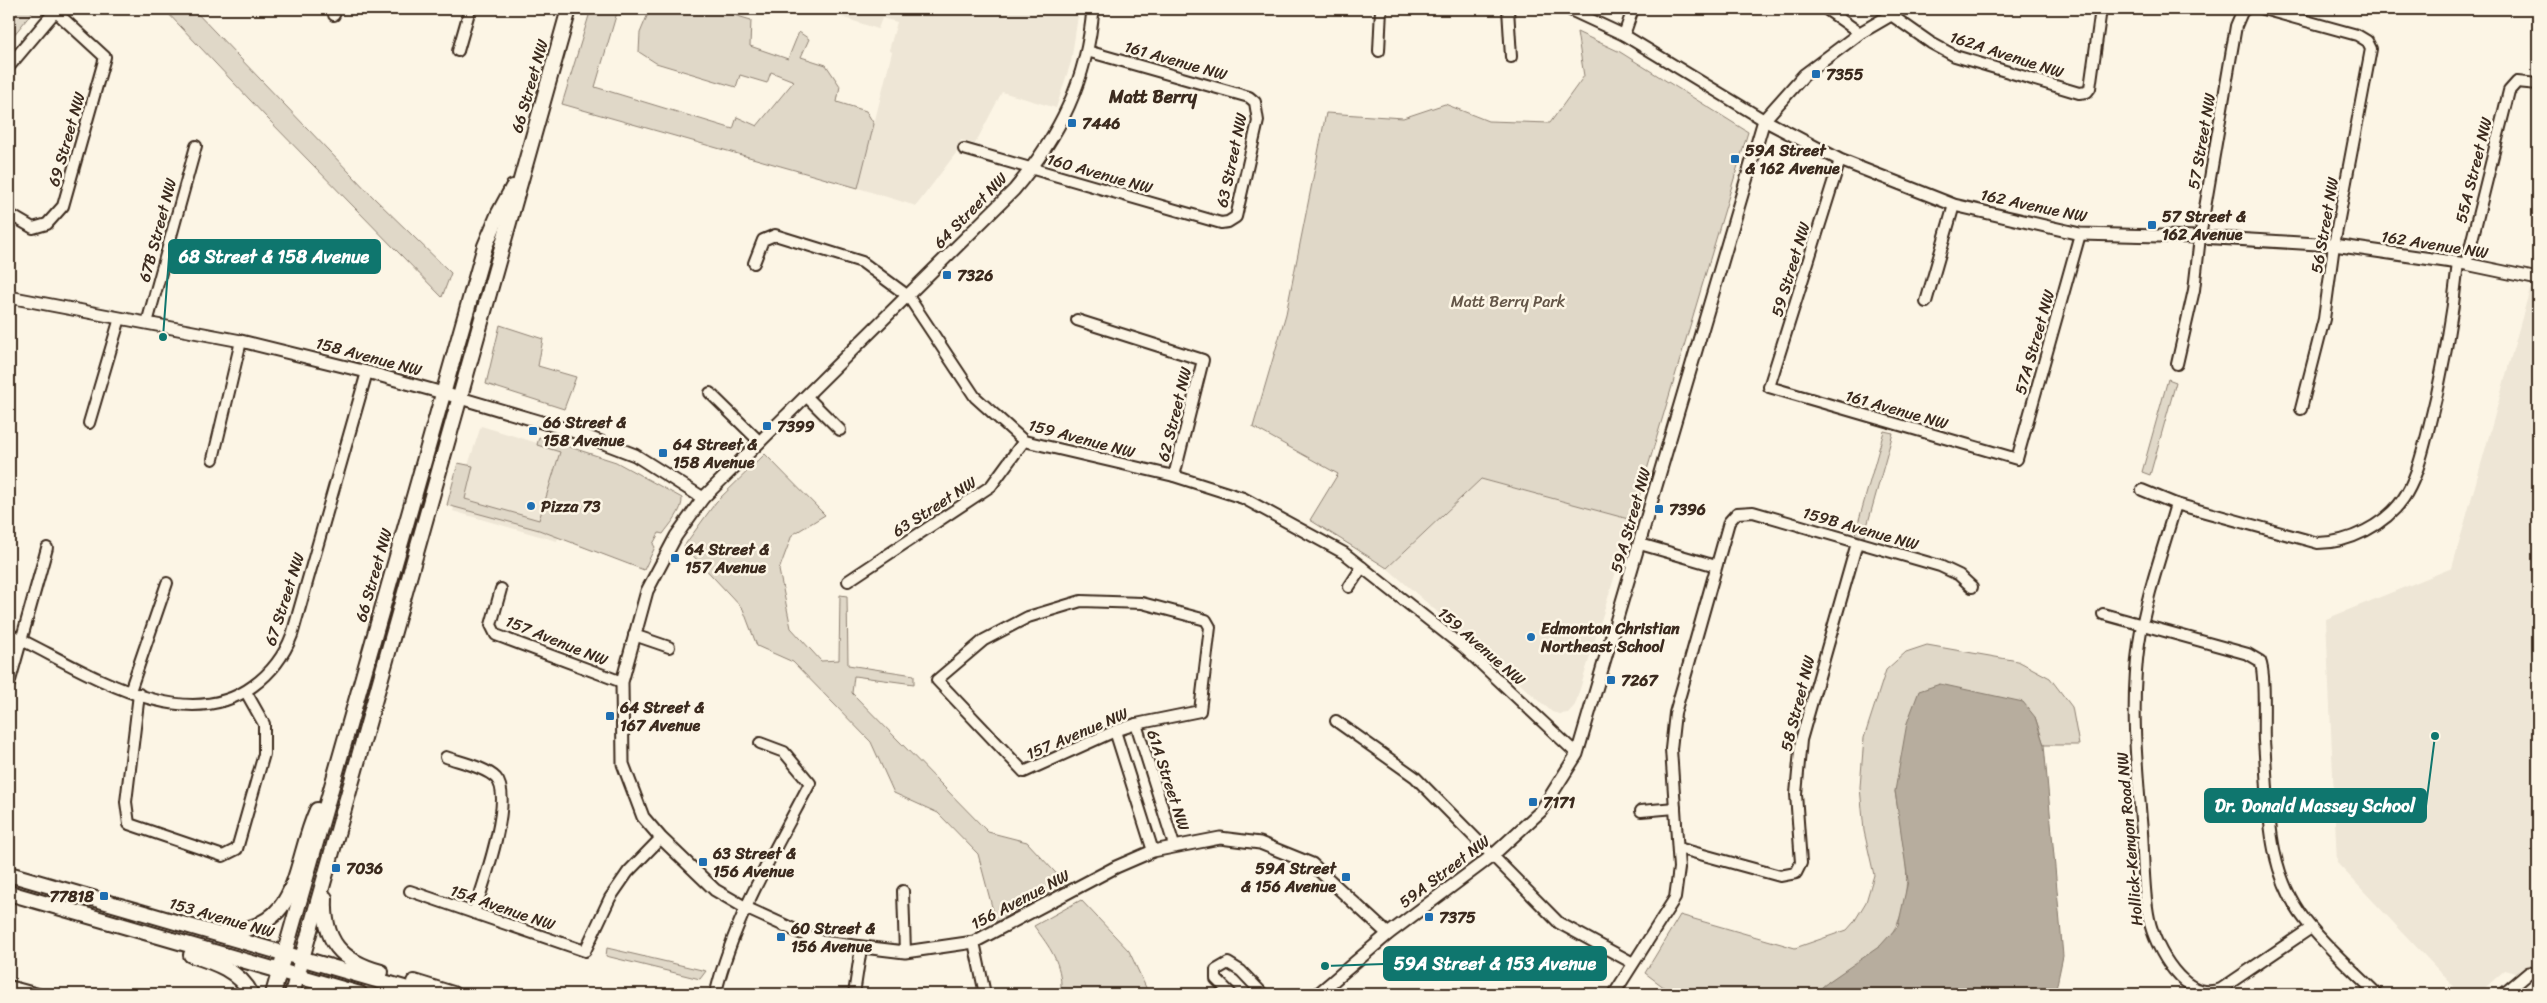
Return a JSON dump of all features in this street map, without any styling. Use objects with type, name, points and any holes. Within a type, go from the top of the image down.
[{"type":"main road","name":"66 Street NW","points":[[292,994],[569,9]]},
{"type":"main road","name":"66 Street NW","points":[[273,994],[485,246],[499,213],[523,172]]},
{"type":"main road","points":[[202,929],[224,932],[245,931],[266,922],[281,908],[291,891],[311,822],[339,759]]},
{"type":"main road","name":"153 Avenue NW","points":[[9,874],[425,994]]},
{"type":"main road","points":[[326,878],[324,912],[327,929],[331,939],[346,956],[369,969],[453,994]]},
{"type":"main road","points":[[9,894],[360,994]]},
{"type":"main road","points":[[90,917],[118,933],[222,967],[238,976],[251,994]]},
{"type":"street","points":[[458,51],[470,9]]},
{"type":"street","name":"64 Street NW","points":[[661,838],[643,817],[623,764],[622,682],[647,591],[676,536],[703,498],[1014,190],[1032,169],[1052,140],[1073,99],[1087,51],[1094,9]]},
{"type":"street","points":[[1379,51],[1381,9]]},
{"type":"street","points":[[1508,9],[1511,57]]},
{"type":"street","name":"162 Avenue NW","points":[[1568,9],[1624,35],[1764,120],[1840,160],[1954,204],[2080,234],[2200,237],[2334,245],[2462,264],[2538,279]]},
{"type":"street","points":[[1624,35],[1633,9]]},
{"type":"street","points":[[1826,9],[1860,33]]},
{"type":"street","name":"162A Avenue NW","points":[[1893,12],[1931,44],[1955,56],[2079,93],[2087,92],[2090,88],[2101,9]]},
{"type":"street","name":"56 Street NW","points":[[2263,9],[2357,35],[2362,37],[2369,45],[2370,62],[2334,245],[2324,318],[2301,409]]},
{"type":"street","points":[[9,66],[56,10]]},
{"type":"street","name":"69 Street NW","points":[[9,214],[33,228],[48,224],[63,206],[104,57],[56,10]]},
{"type":"street","name":"57 Street NW","points":[[2177,364],[2193,298],[2200,237],[2236,26],[2244,10]]},
{"type":"street","name":"59A Street NW","points":[[1318,994],[1388,934],[1492,856],[1541,811],[1577,754],[1764,120],[1804,75],[1860,33],[1893,12]]},
{"type":"street","name":"161 Avenue NW","points":[[1087,51],[1249,97],[1255,102]]},
{"type":"street","name":"55A Street NW","points":[[2462,264],[2506,98],[2513,85],[2523,81],[2538,84]]},
{"type":"street","name":"63 Street NW","points":[[1228,222],[1236,216],[1258,121],[1255,102]]},
{"type":"street","name":"67B Street NW","points":[[147,323],[196,146]]},
{"type":"street","name":"160 Avenue NW","points":[[964,149],[1221,223],[1228,222]]},
{"type":"street","name":"59 Street NW","points":[[1769,387],[1840,160]]},
{"type":"street","points":[[1926,302],[1954,204]]},
{"type":"street","name":"57A Street NW","points":[[2017,459],[2080,234]]},
{"type":"street","name":"159 Avenue NW","points":[[754,263],[763,240],[775,235],[862,262],[908,296],[975,397],[1024,441],[1174,476],[1243,498],[1344,553],[1463,646],[1577,754]]},
{"type":"street","points":[[2142,490],[2176,504],[2318,543],[2338,540],[2371,528],[2381,521],[2396,508],[2408,490],[2419,463],[2444,368],[2462,264]]},
{"type":"street","name":"158 Avenue NW","points":[[9,297],[241,341],[443,393],[575,432],[635,455],[703,498]]},
{"type":"street","points":[[89,423],[120,318]]},
{"type":"street","name":"62 Street NW","points":[[1077,320],[1203,360],[1174,476]]},
{"type":"street","points":[[213,459],[241,341]]},
{"type":"street","name":"67 Street NW","points":[[246,692],[274,667],[292,636],[367,372]]},
{"type":"street","name":"161 Avenue NW","points":[[1769,387],[2017,459]]},
{"type":"street","points":[[710,393],[760,442]]},
{"type":"street","points":[[806,396],[840,430]]},
{"type":"street","name":"63 Street NW","points":[[848,580],[991,486],[1024,441]]},
{"type":"street","name":"Hollick-Kenyon Road NW","points":[[2176,504],[2142,625],[2135,686],[2135,737],[2149,918],[2158,948],[2173,970],[2187,985],[2199,992],[2210,993],[2221,989],[2311,928]]},
{"type":"street","name":"159B Avenue NW","points":[[1716,566],[1729,522],[1737,513],[1753,512],[1940,566],[1959,575],[1972,587]]},
{"type":"street","name":"58 Street NW","points":[[1678,848],[1780,876],[1796,873],[1802,856],[1796,794],[1801,740],[1856,543]]},
{"type":"street","points":[[1614,994],[1674,898],[1679,879],[1671,749],[1672,727],[1716,566],[1640,544]]},
{"type":"street","points":[[9,684],[47,548]]},
{"type":"street","points":[[1349,587],[1362,567]]},
{"type":"street","points":[[9,634],[94,678],[135,693],[177,705],[196,706],[217,703],[246,692],[264,724],[264,754],[237,849],[223,856],[130,824],[126,802],[135,693],[167,583]]},
{"type":"street","name":"157 Avenue NW","points":[[501,589],[491,625],[496,635],[622,682]]},
{"type":"street","name":"157 Avenue NW","points":[[1081,601],[1142,603],[1206,620],[1210,627],[1200,711],[1136,724],[1115,731],[1024,772],[937,680],[993,636],[1028,617],[1081,601]]},
{"type":"street","points":[[2103,614],[2248,654],[2260,662],[2263,668],[2262,715],[2276,864],[2286,888],[2311,928],[2377,994]]},
{"type":"street","points":[[634,635],[669,646]]},
{"type":"street","points":[[1336,721],[1415,777],[1558,923],[1633,963]]},
{"type":"street","name":"61A Street NW","points":[[1136,724],[1174,845]]},
{"type":"street","points":[[1115,731],[1153,851]]},
{"type":"street","points":[[716,992],[724,958],[746,908],[810,783],[784,752],[760,743]]},
{"type":"street","points":[[446,757],[490,774],[500,786],[501,817],[474,913]]},
{"type":"street","points":[[1641,810],[1674,808]]},
{"type":"street","name":"156 Avenue NW","points":[[661,838],[714,890],[746,908],[821,942],[861,948],[905,952],[974,942],[1116,867],[1153,851],[1174,845],[1220,838],[1260,843],[1312,864],[1388,934]]},
{"type":"street","name":"154 Avenue NW","points":[[410,891],[586,951],[610,898],[628,872],[661,838]]},
{"type":"street","points":[[904,891],[905,952]]},
{"type":"street","points":[[974,942],[985,994]]},
{"type":"street","points":[[854,994],[861,948]]},
{"type":"street","points":[[1231,994],[1216,979],[1216,970],[1228,964],[1241,971],[1263,994]]},
{"type":"street","points":[[2504,994],[2529,973]]},
{"type":"street","points":[[9,986],[38,994]]},
{"type":"shaded area","points":[[817,9],[1079,9],[1071,62],[1056,108],[1002,92],[975,144],[961,140],[956,153],[916,206],[858,188],[892,52],[889,50],[897,22],[882,18],[878,29]]},
{"type":"shaded area","points":[[2530,289],[2538,292],[2538,979],[2505,970],[2478,994],[2461,994],[2337,863],[2326,619],[2452,568]]},
{"type":"shaded area","points":[[481,426],[580,456],[557,541],[453,511]]},
{"type":"shaded area","name":"Edmonton Christian Northeast School","points":[[1481,479],[1632,520],[1575,705],[1568,713],[1559,714],[1552,712],[1387,568]]},
{"type":"shaded area","points":[[1940,684],[2023,702],[2035,717],[2044,745],[2063,956],[2055,994],[1814,994],[1880,946],[1898,926],[1908,881],[1895,791],[1907,723],[1919,691]]},
{"type":"green space","points":[[9,9],[35,9],[9,41]]},
{"type":"green space","points":[[164,9],[193,9],[374,198],[451,273],[442,297],[267,118]]},
{"type":"green space","points":[[591,9],[618,9],[595,87],[733,129],[737,117],[757,126],[794,81],[771,72],[767,83],[740,75],[736,87],[656,63],[639,52],[640,33],[650,9],[714,9],[751,20],[750,46],[788,59],[799,32],[809,39],[801,57],[826,65],[840,86],[837,102],[866,111],[874,124],[858,188],[562,104]]},
{"type":"green space","name":"Matt Berry Park","points":[[1577,32],[1620,52],[1748,132],[1632,520],[1481,479],[1387,568],[1310,520],[1338,474],[1253,427],[1286,314],[1326,113],[1403,118],[1445,104],[1488,121],[1550,123],[1584,76]]},
{"type":"green space","points":[[500,325],[543,339],[538,366],[576,377],[564,409],[486,384]]},
{"type":"green space","points":[[2168,379],[2176,382],[2150,475],[2142,472]]},
{"type":"green space","points":[[1884,431],[1893,433],[1864,537],[1855,534]]},
{"type":"green space","points":[[539,437],[616,462],[682,498],[682,503],[676,517],[663,534],[659,533],[653,544],[655,547],[644,570],[539,530],[447,505],[458,463],[473,466],[465,499],[539,520],[560,452],[537,445]]},
{"type":"green space","points":[[765,454],[825,515],[792,535],[779,570],[791,628],[821,661],[839,660],[840,595],[847,596],[848,665],[914,675],[914,684],[854,676],[852,693],[988,832],[1027,842],[1066,884],[996,922],[978,854],[938,813],[894,793],[871,742],[793,662],[757,646],[743,609],[684,546],[716,502]]},
{"type":"green space","points":[[1927,645],[2018,661],[2050,678],[2072,707],[2079,745],[2044,745],[2035,717],[1895,791],[1905,852],[1906,894],[1901,913],[1893,931],[1879,947],[1814,994],[1673,994],[1645,973],[1680,915],[1795,948],[1847,930],[1854,922],[1866,902],[1874,875],[1864,831],[1860,787],[1864,738],[1886,670],[1906,652]]},
{"type":"green space","points":[[1081,900],[1129,951],[1149,994],[1061,991],[1057,963],[1034,926]]},
{"type":"green space","points":[[607,948],[706,971],[700,979],[606,956]]},
{"type":"place","name":"7355","points":[[1816,74]]},
{"type":"place","name":"7446","points":[[1072,123]]},
{"type":"place","name":"59A Street & 162 Avenue","points":[[1735,159]]},
{"type":"place","name":"57 Street & 162 Avenue","points":[[2152,225]]},
{"type":"place","name":"7326","points":[[947,275]]},
{"type":"place","name":"68 Street & 158 Avenue","points":[[163,337]]},
{"type":"place","name":"7399","points":[[767,426]]},
{"type":"place","name":"66 Street & 158 Avenue","points":[[533,431]]},
{"type":"place","name":"64 Street & 158 Avenue","points":[[663,453]]},
{"type":"place","name":"Pizza 73","points":[[531,506]]},
{"type":"place","name":"7396","points":[[1659,509]]},
{"type":"place","name":"64 Street & 157 Avenue","points":[[675,558]]},
{"type":"place","name":"Edmonton Christian Northeast School","points":[[1531,637]]},
{"type":"place","name":"7267","points":[[1611,680]]},
{"type":"place","name":"64 Street & 167 Avenue","points":[[610,716]]},
{"type":"place","name":"Dr. Donald Massey School","points":[[2435,736]]},
{"type":"place","name":"7171","points":[[1533,802]]},
{"type":"place","name":"63 Street & 156 Avenue","points":[[703,862]]},
{"type":"place","name":"7036","points":[[336,868]]},
{"type":"place","name":"59A Street & 156 Avenue","points":[[1346,877]]},
{"type":"place","name":"77818","points":[[104,896]]},
{"type":"place","name":"7375","points":[[1429,917]]},
{"type":"place","name":"60 Street & 156 Avenue","points":[[781,937]]},
{"type":"place","name":"59A Street & 153 Avenue","points":[[1325,966]]},
{"type":"district","name":"Matt Berry","points":[[1153,97]]}]
